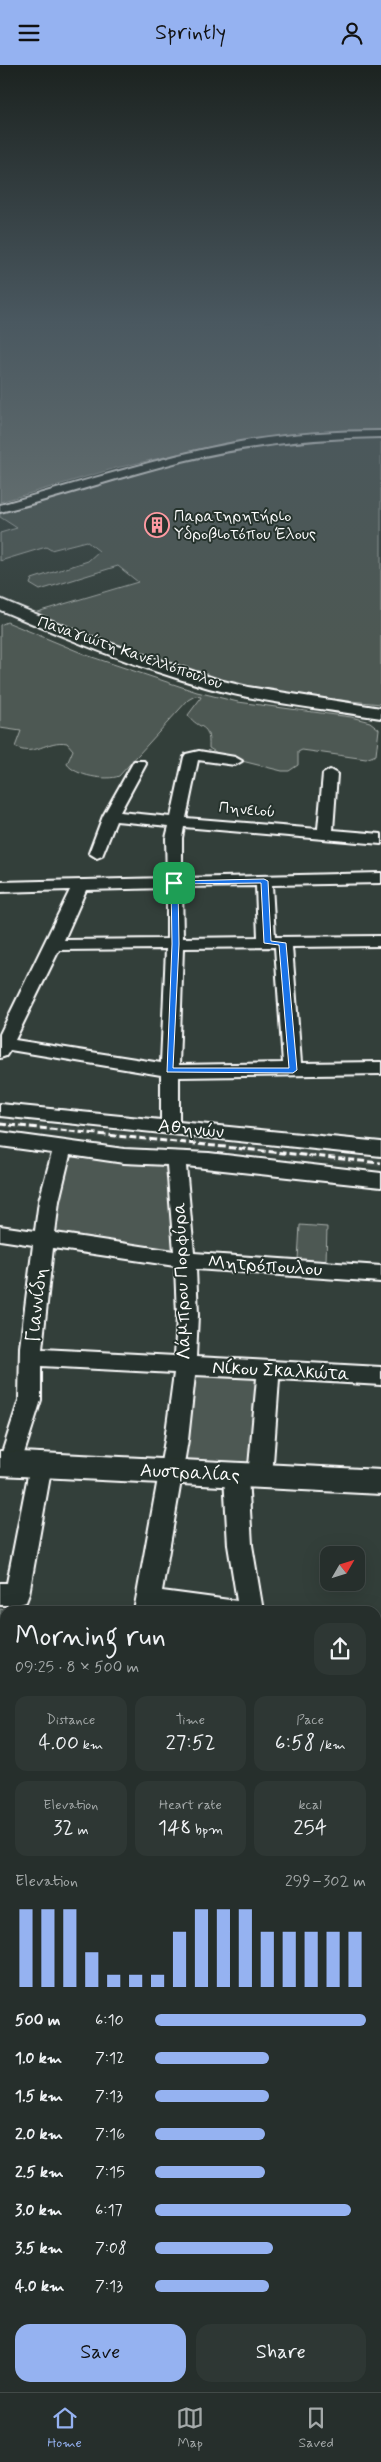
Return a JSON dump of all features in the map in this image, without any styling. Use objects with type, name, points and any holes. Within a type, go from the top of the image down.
[{"type":"main road","name":"Παναγιώτη Κανελλόπουλου","points":[[0,604],[70,635],[206,682],[248,692],[381,713]]},
{"type":"main road","name":"Παναγιώτη Κανελλόπουλου","points":[[0,610],[74,643],[207,688],[246,697],[381,718]]},
{"type":"main road","name":"Αυστραλίας","points":[[5,1463],[381,1482]]},
{"type":"street","points":[[0,509],[115,476],[240,445],[313,437],[381,434]]},
{"type":"street","points":[[170,1127],[169,1071],[176,944],[173,848],[176,822],[191,757],[199,755],[236,761]]},
{"type":"street","points":[[97,853],[110,816],[139,764]]},
{"type":"street","points":[[326,834],[330,774]]},
{"type":"street","name":"Πηνειού","points":[[110,816],[381,839]]},
{"type":"street","points":[[0,887],[381,878]]},
{"type":"street","points":[[264,881],[293,1070]]},
{"type":"street","points":[[80,885],[53,945],[1,1046],[169,1071],[381,1068]]},
{"type":"street","points":[[53,945],[381,941]]},
{"type":"street","name":"Αθηνών","points":[[0,1110],[381,1149]]},
{"type":"street","points":[[0,1139],[63,1146],[124,1156],[176,1158],[381,1180]]},
{"type":"street","name":"Γιαννίδη","points":[[5,1463],[30,1400],[31,1357],[51,1189],[63,1146]]},
{"type":"street","name":"Λάμπρου Πορφύρα","points":[[147,1605],[170,1472],[185,1365],[184,1259],[176,1158]]},
{"type":"street","name":"Μητρόπουλου","points":[[0,1233],[184,1259],[381,1274]]},
{"type":"street","name":"Νίκου Σκαλκώτα","points":[[31,1357],[381,1376]]},
{"type":"street","points":[[251,1606],[240,1545],[248,1476],[269,1370]]},
{"type":"street","points":[[8,1594],[41,1465]]},
{"type":"street","points":[[147,1605],[162,1606]]},
{"type":"shaded area","points":[[0,432],[350,432],[285,435],[226,443],[116,468],[0,502]]},
{"type":"shaded area","points":[[346,437],[381,437],[381,704],[279,694],[201,677],[27,615],[138,582],[118,566],[40,590],[30,584],[32,579],[88,561],[99,551],[86,541],[51,550],[46,547],[0,561],[0,533],[17,528],[0,517],[0,512],[203,455],[245,446]]},
{"type":"shaded area","points":[[7,622],[89,656],[197,692],[238,702],[351,717],[370,722],[379,729],[376,755],[366,759],[302,750],[298,752],[298,765],[289,771],[282,771],[222,756],[209,748],[206,730],[196,724],[188,715],[201,697],[195,696],[188,700],[119,776],[99,778],[77,772],[67,764],[73,750],[67,743],[53,743],[35,750],[22,750],[15,747],[21,731],[0,728],[0,625]]},
{"type":"shaded area","points":[[0,1120],[381,1159],[381,1167],[0,1127]]},
{"type":"shaded area","points":[[70,1154],[168,1165],[174,1251],[53,1235],[52,1229]]},
{"type":"shaded area","points":[[300,1225],[327,1227],[326,1262],[298,1260]]},
{"type":"shaded area","points":[[194,1375],[257,1378],[251,1463],[184,1461]]},
{"type":"railway","points":[[0,1124],[381,1163]]},
{"type":"place","name":"Παρατηρητήριο Υδροβιοτόπου Έλους","points":[[157,525]]},
{"type":"route","points":[[264,881],[267,943],[282,943],[293,1070],[169,1071],[176,944],[174,883],[264,881]]}]
